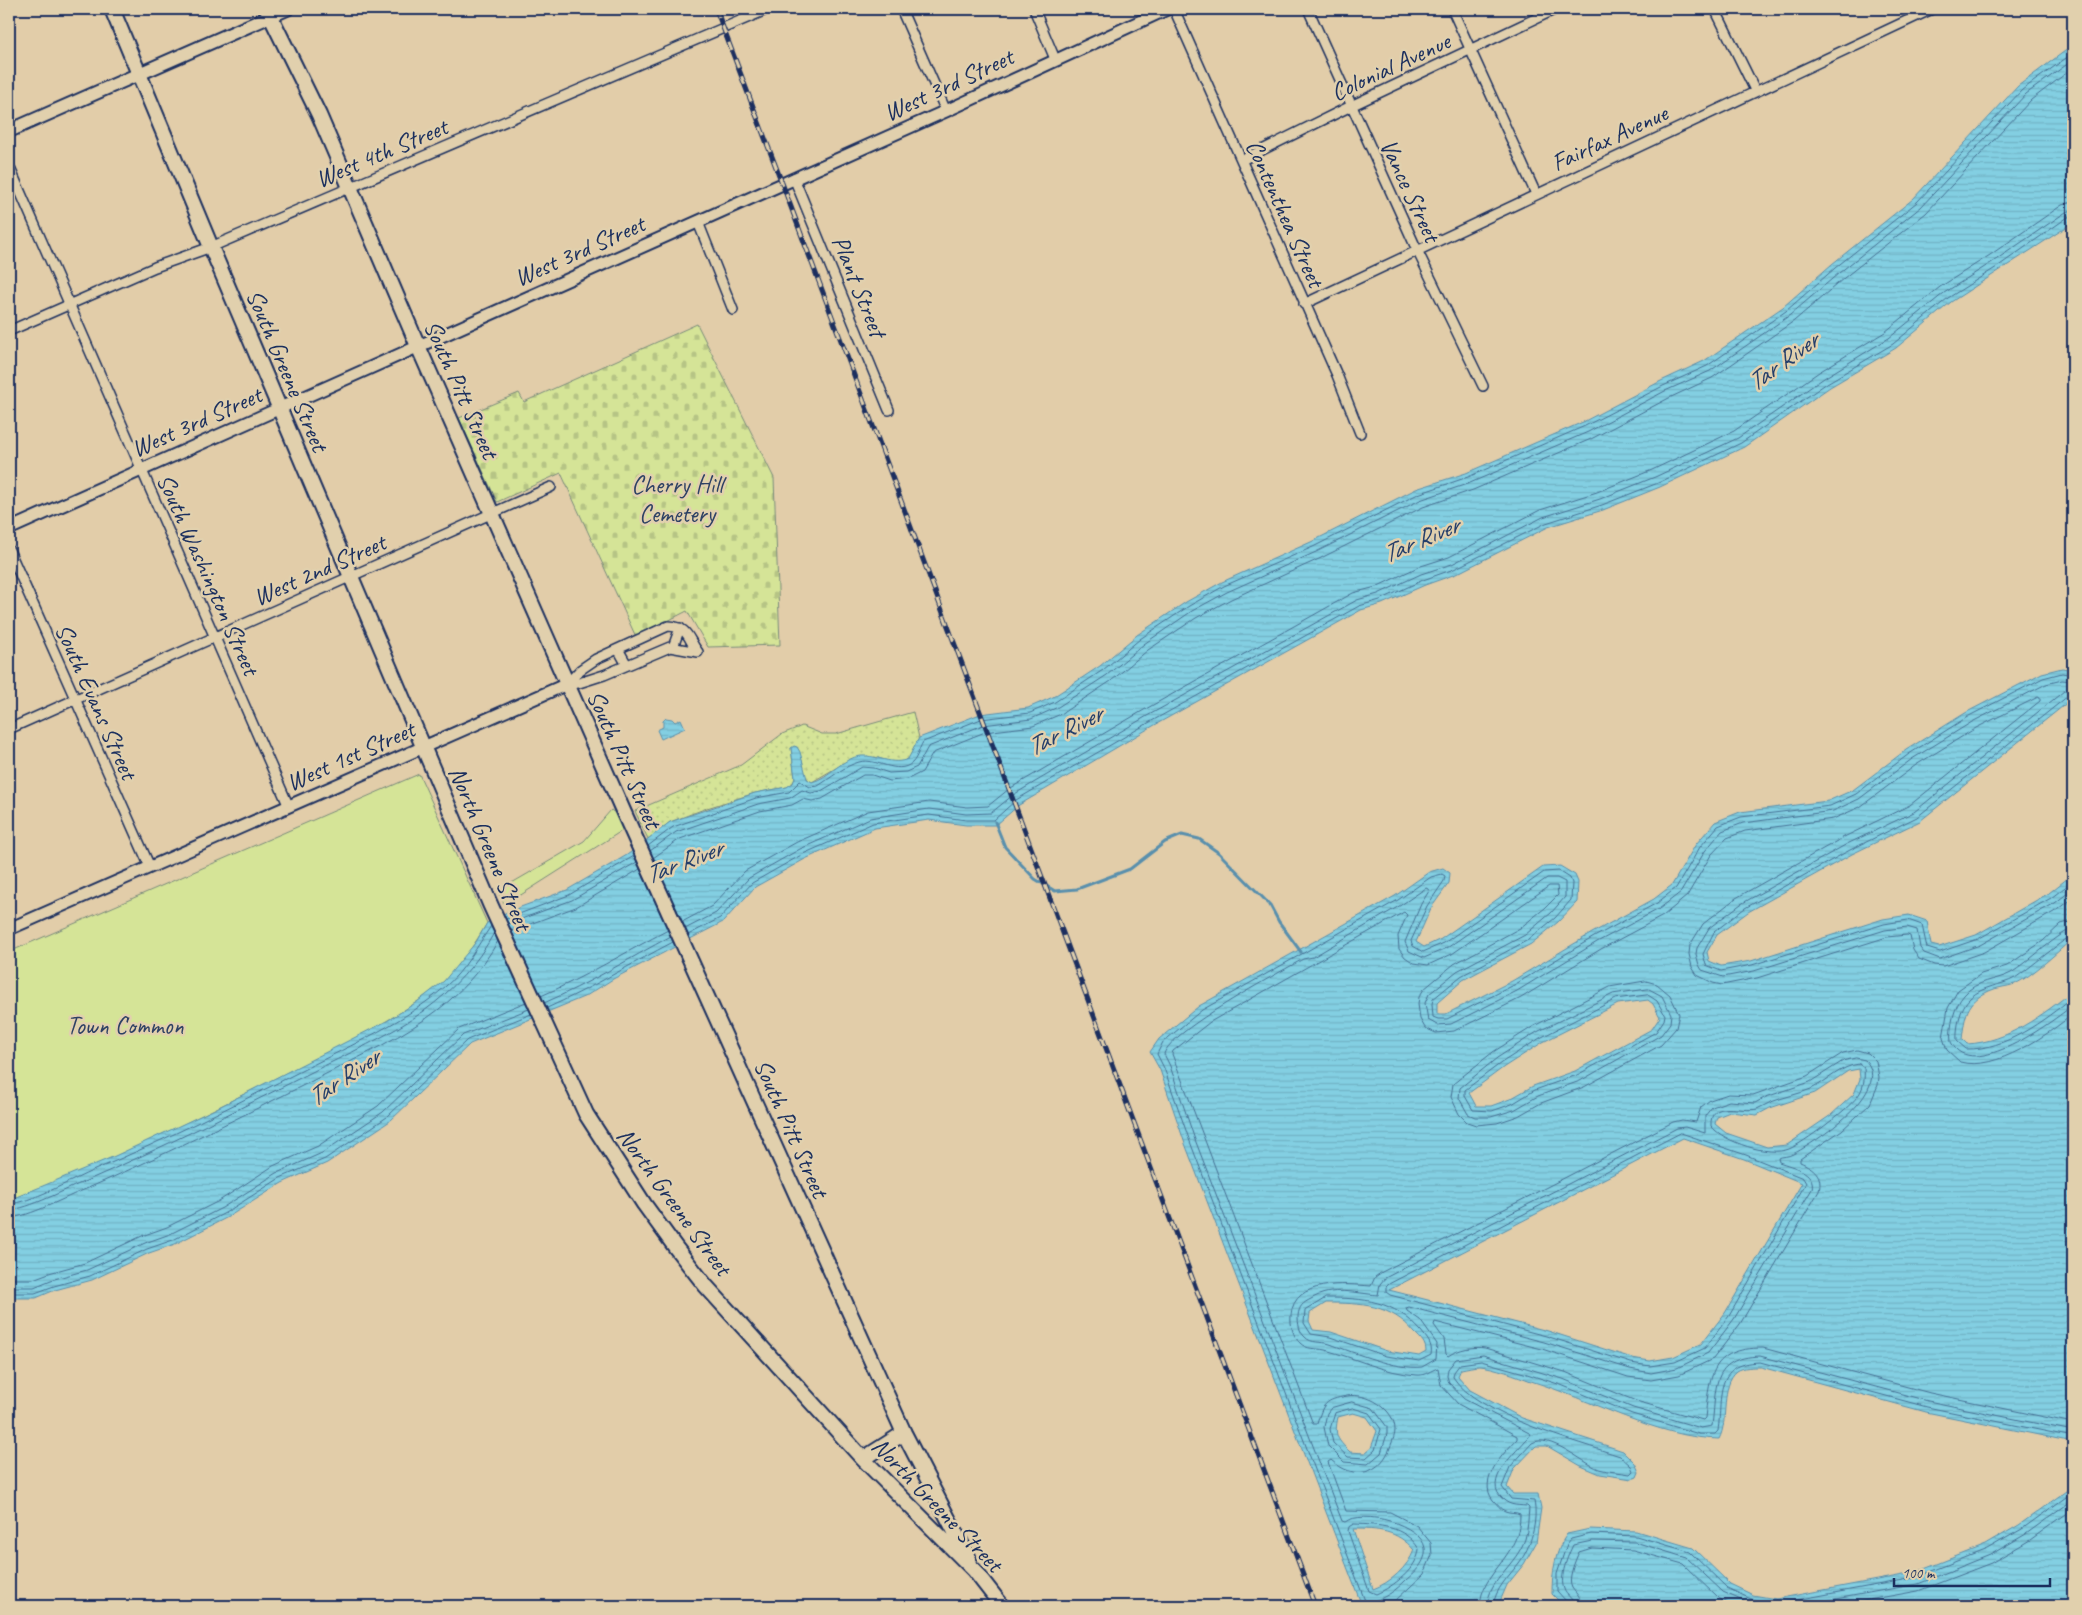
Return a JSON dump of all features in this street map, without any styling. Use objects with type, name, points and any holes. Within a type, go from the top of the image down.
[{"type":"main road","name":"South Greene Street","points":[[112,9],[211,248],[424,748]]},
{"type":"main road","points":[[9,130],[139,73],[270,12],[287,9]]},
{"type":"main road","name":"South Pitt Street","points":[[270,12],[351,187],[418,346],[626,818],[904,1433],[974,1570]]},
{"type":"main road","name":"North Greene Street","points":[[424,748],[490,904],[586,1114],[644,1204],[705,1284],[863,1459],[974,1570],[1002,1606]]},
{"type":"main road","points":[[863,1459],[904,1433]]},
{"type":"street","name":"West 4th Street","points":[[9,331],[155,267],[211,248],[768,9]]},
{"type":"street","points":[[901,9],[946,111]]},
{"type":"street","points":[[1034,9],[1055,59]]},
{"type":"street","name":"West 3rd Street","points":[[9,529],[946,111],[1055,59],[1167,9]]},
{"type":"street","name":"Contenthea Street","points":[[1174,9],[1337,375],[1360,433]]},
{"type":"street","name":"Vance Street","points":[[1308,9],[1417,250],[1483,386]]},
{"type":"street","points":[[1452,9],[1536,194]]},
{"type":"street","name":"Colonial Avenue","points":[[1242,160],[1556,9]]},
{"type":"street","points":[[1715,9],[1755,90]]},
{"type":"street","name":"Fairfax Avenue","points":[[1304,304],[1755,90],[1932,9]]},
{"type":"street","name":"South Washington Street","points":[[9,166],[289,807]]},
{"type":"street","name":"Plant Street","points":[[794,178],[889,410]]},
{"type":"street","points":[[698,222],[733,310]]},
{"type":"street","name":"West 2nd Street","points":[[9,729],[551,487]]},
{"type":"street","name":"South Evans Street","points":[[9,550],[150,867]]},
{"type":"street","points":[[668,626],[685,631],[698,652],[673,647],[590,680],[567,684],[580,670],[596,659],[668,626]]},
{"type":"street","points":[[673,647],[680,628]]},
{"type":"street","points":[[618,648],[627,665]]},
{"type":"street","name":"West 1st Street","points":[[10,927],[289,807],[567,684]]},
{"type":"green space","name":"Cherry Hill Cemetery","points":[[697,324],[774,478],[780,645],[708,647],[687,611],[636,637],[561,473],[497,502],[459,418],[519,393],[524,402]]},
{"type":"green space","points":[[913,712],[919,738],[909,759],[902,762],[891,762],[875,757],[841,765],[812,782],[805,776],[801,759],[791,748],[795,778],[793,783],[787,787],[755,793],[707,808],[670,822],[648,839],[635,811],[741,765],[782,734],[802,726],[822,734],[836,734]]},
{"type":"green space","name":"Town Common","points":[[419,774],[487,923],[455,970],[442,983],[406,1009],[347,1042],[150,1140],[80,1172],[9,1200],[9,952]]},
{"type":"green space","points":[[611,810],[619,816],[623,830],[505,905],[498,891],[584,841]]},
{"type":"water","name":"Tar River","points":[[2073,47],[2073,219],[2065,228],[1951,302],[1896,348],[1830,387],[1744,447],[1660,487],[1603,510],[1548,527],[1456,574],[1382,604],[1361,610],[1153,726],[1019,805],[996,825],[966,825],[929,820],[875,828],[805,859],[755,887],[723,922],[613,979],[586,996],[470,1044],[390,1121],[327,1163],[282,1183],[228,1217],[175,1244],[149,1253],[92,1280],[55,1290],[36,1298],[9,1298],[9,1200],[115,1156],[213,1110],[387,1021],[417,1002],[444,981],[476,942],[487,923],[507,912],[567,890],[627,855],[670,822],[755,793],[787,787],[793,783],[795,778],[791,748],[794,746],[800,752],[807,779],[812,782],[854,757],[867,756],[891,761],[908,759],[919,738],[980,714],[1028,708],[1053,697],[1100,666],[1137,635],[1186,602],[1222,582],[1311,542],[1416,489],[1466,473],[1583,422],[1704,361],[1783,307],[1832,264],[1913,199],[2018,86]]},
{"type":"water","points":[[2062,668],[2073,670],[2073,698],[1920,821],[1852,854],[1748,912],[1717,935],[1707,952],[1709,961],[1721,966],[1751,961],[1883,919],[1909,915],[1927,921],[1931,945],[1939,947],[1976,935],[2049,893],[2073,874],[2073,938],[2022,980],[1981,995],[1968,1010],[1962,1039],[1967,1044],[1982,1042],[2010,1033],[2037,1018],[2073,991],[2073,1442],[1926,1412],[1761,1367],[1742,1369],[1737,1371],[1732,1377],[1726,1393],[1724,1423],[1719,1439],[1696,1437],[1648,1425],[1498,1370],[1480,1366],[1461,1369],[1458,1376],[1470,1390],[1522,1418],[1623,1451],[1635,1463],[1639,1472],[1637,1477],[1632,1479],[1600,1474],[1581,1466],[1547,1446],[1536,1446],[1514,1469],[1507,1487],[1513,1494],[1538,1494],[1541,1508],[1536,1543],[1524,1564],[1507,1585],[1498,1606],[1362,1606],[1184,1141],[1160,1070],[1150,1052],[1159,1039],[1199,1006],[1395,896],[1429,872],[1443,868],[1450,873],[1449,883],[1431,908],[1416,942],[1424,947],[1441,939],[1543,867],[1560,866],[1575,875],[1578,882],[1577,902],[1558,922],[1531,944],[1463,980],[1437,1003],[1437,1014],[1446,1014],[1512,981],[1592,933],[1654,899],[1672,885],[1696,844],[1715,822],[1740,812],[1828,801],[1853,790],[1906,750],[1967,712],[2042,673]],"holes":[[[1648,1000],[1653,1004],[1660,1017],[1652,1029],[1575,1071],[1533,1086],[1510,1099],[1491,1106],[1476,1106],[1469,1093],[1504,1067],[1543,1042],[1618,1004]],[[1859,1069],[1860,1079],[1854,1094],[1831,1115],[1787,1145],[1767,1147],[1726,1133],[1715,1124],[1717,1117],[1730,1112],[1757,1115],[1770,1108],[1815,1093],[1848,1071]],[[1683,1138],[1744,1159],[1802,1183],[1725,1313],[1701,1344],[1673,1357],[1650,1361],[1632,1358],[1548,1331],[1389,1290]],[[1326,1303],[1375,1307],[1396,1316],[1406,1323],[1423,1341],[1426,1352],[1419,1356],[1387,1351],[1331,1332],[1313,1330],[1309,1321],[1310,1313]],[[1353,1413],[1367,1417],[1377,1431],[1371,1448],[1365,1453],[1350,1452],[1338,1437],[1338,1417]],[[1353,1529],[1371,1529],[1386,1532],[1401,1538],[1414,1550],[1403,1568],[1392,1579],[1373,1589]]]},
{"type":"water","points":[[666,718],[672,719],[675,722],[681,719],[685,728],[661,739],[657,730],[663,727],[663,721]]},
{"type":"water","points":[[2073,1486],[2073,1606],[1564,1606],[1552,1594],[1555,1562],[1567,1534],[1590,1529],[1636,1531],[1693,1548],[1730,1584],[1753,1595],[1776,1599],[1914,1573],[1985,1545],[2019,1525]]},
{"type":"waterway","points":[[995,822],[1005,847],[1035,879],[1055,891],[1077,889],[1130,869],[1165,842],[1182,835],[1199,839],[1219,853],[1270,905],[1279,922],[1301,952]]},
{"type":"railway","points":[[716,9],[1315,1606]]}]
